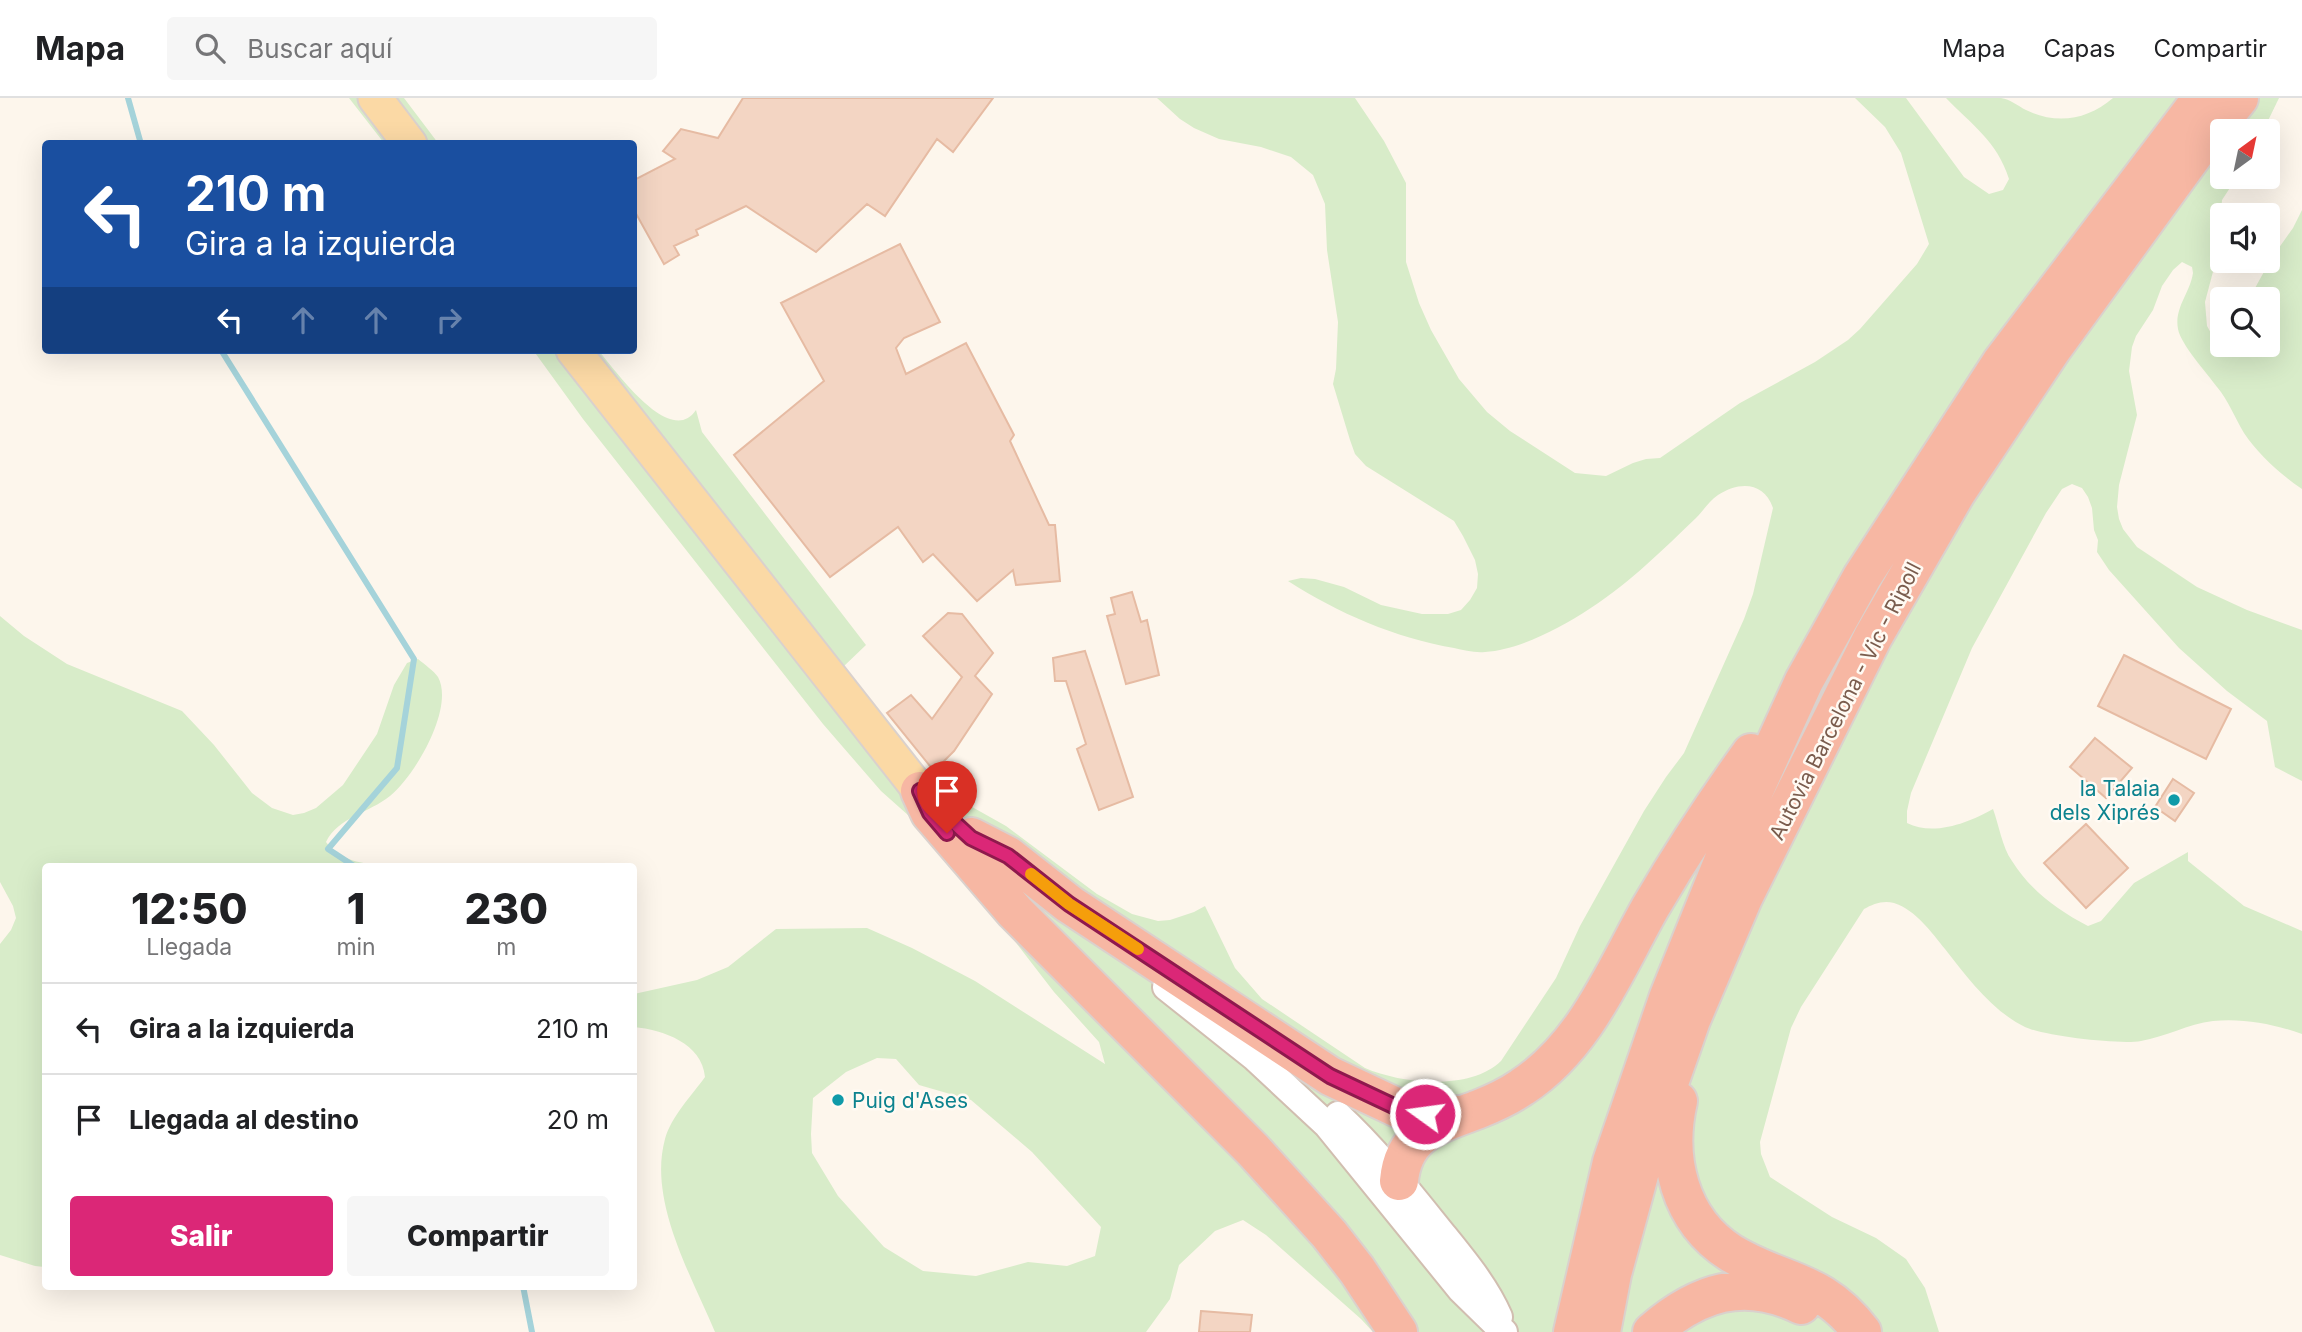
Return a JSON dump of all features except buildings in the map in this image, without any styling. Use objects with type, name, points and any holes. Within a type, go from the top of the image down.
[{"type":"highway","name":"Autovia Barcelona - Vic - Ripoll","points":[[1573,1332],[1612,1161],[1665,1008],[1735,832],[1804,681],[1862,577],[2001,363],[2202,98]]},
{"type":"highway","name":"Autovia Barcelona - Vic - Ripoll","points":[[1601,1332],[1612,1274],[1646,1149],[1691,1020],[1743,898],[1873,637],[1956,493],[2086,301],[2196,151],[2239,98]]},
{"type":"highway","points":[[1399,1181],[1404,1157],[1414,1142],[1430,1129],[1483,1108],[1521,1088],[1539,1075],[1573,1040],[1592,1013],[1656,899],[1700,828],[1804,681]]},
{"type":"highway","points":[[920,791],[930,813],[1015,912],[1253,1150],[1329,1234],[1357,1270],[1398,1332]]},
{"type":"highway","points":[[971,838],[1008,856],[1069,904],[1330,1076],[1402,1110],[1441,1116],[1462,1115]]},
{"type":"highway","points":[[1691,1020],[1688,1059],[1676,1106],[1673,1146],[1676,1175],[1687,1206],[1718,1243],[1747,1261],[1824,1294],[1840,1306],[1863,1332]]},
{"type":"highway","points":[[1652,1332],[1685,1306],[1715,1295],[1745,1291],[1771,1294],[1798,1303],[1837,1332]]},
{"type":"main road","points":[[375,98],[407,140]]},
{"type":"main road","points":[[576,354],[920,791],[971,838]]},
{"type":"street","points":[[971,838],[1005,872],[1076,927],[1167,988],[1254,1057],[1327,1125],[1448,1275],[1501,1329]]},
{"type":"street","points":[[1167,988],[1194,999],[1283,1063],[1350,1125],[1399,1181],[1403,1198],[1409,1208],[1501,1329]]},
{"type":"green space","points":[[349,98],[404,98],[436,140],[382,140]]},
{"type":"green space","points":[[1157,98],[1355,98],[1384,141],[1406,183],[1406,262],[1431,330],[1459,379],[1487,412],[1510,431],[1575,473],[1606,476],[1633,463],[1660,458],[1740,403],[1815,362],[1848,340],[1917,264],[1929,244],[1901,153],[1885,127],[1855,98],[1906,98],[1964,177],[1989,194],[2003,190],[2009,179],[2004,166],[1983,134],[1946,98],[2001,98],[2038,115],[2060,119],[2093,111],[2113,98],[2279,98],[2269,119],[2210,119],[2210,189],[2229,189],[2222,203],[2210,203],[2210,273],[2213,273],[2205,302],[2210,331],[2210,357],[2280,357],[2280,287],[2256,287],[2263,273],[2280,273],[2280,246],[2302,210],[2302,489],[2270,464],[2256,449],[2221,392],[2180,336],[2178,314],[2193,273],[2192,267],[2182,262],[2162,286],[2153,310],[2132,347],[2129,371],[2137,415],[2119,485],[2117,507],[2123,529],[2137,547],[2197,587],[2247,610],[2302,630],[2302,781],[2275,767],[2267,721],[2227,691],[2179,648],[2109,570],[2097,552],[2098,540],[2088,497],[2082,488],[2072,484],[2062,489],[2046,513],[1972,648],[1911,793],[1907,823],[1929,829],[1940,828],[1963,823],[1993,809],[2006,849],[2019,872],[2046,899],[2088,926],[2101,921],[2134,883],[2188,852],[2188,861],[2244,906],[2302,931],[2302,1034],[2236,1020],[2213,1021],[2131,1042],[2048,1034],[2025,1027],[1991,1003],[1929,929],[1902,906],[1886,902],[1864,909],[1801,1007],[1791,1028],[1760,1142],[1761,1154],[1770,1177],[1832,1217],[1876,1238],[1906,1259],[1925,1288],[1939,1332],[1373,1332],[1266,1235],[1243,1220],[1215,1231],[1179,1265],[1170,1299],[1146,1332],[715,1332],[684,1262],[667,1212],[661,1163],[668,1131],[677,1114],[705,1077],[697,1055],[689,1047],[668,1035],[637,1028],[637,993],[697,980],[728,967],[776,929],[867,928],[975,981],[1105,1064],[1099,1042],[1054,992],[927,832],[881,791],[823,724],[583,419],[536,354],[601,354],[629,387],[658,413],[672,420],[685,419],[696,410],[702,432],[866,645],[843,667],[906,752],[965,803],[1006,826],[1097,894],[1132,914],[1158,921],[1170,920],[1205,906],[1235,968],[1262,999],[1365,1068],[1398,1078],[1454,1081],[1488,1071],[1501,1061],[1556,978],[1580,926],[1644,811],[1684,753],[1744,619],[1753,594],[1773,508],[1764,493],[1750,486],[1735,487],[1715,497],[1646,565],[1592,607],[1549,632],[1506,649],[1473,652],[1410,638],[1347,614],[1288,581],[1315,579],[1344,587],[1381,605],[1422,614],[1448,614],[1461,610],[1470,600],[1477,588],[1478,574],[1475,560],[1454,521],[1366,466],[1355,454],[1333,384],[1338,322],[1327,250],[1325,204],[1313,175],[1291,157],[1261,147],[1219,139],[1180,119]],"holes":[[[877,1058],[896,1059],[919,1085],[971,1100],[1032,1152],[1101,1227],[1095,1256],[1067,1266],[1028,1262],[976,1276],[923,1271],[884,1247],[838,1196],[812,1153],[813,1098],[846,1072]]]},
{"type":"green space","points":[[0,616],[24,636],[67,664],[182,711],[214,745],[252,793],[272,808],[293,815],[316,808],[343,785],[377,734],[394,685],[407,663],[418,659],[438,677],[442,690],[437,723],[410,774],[390,796],[346,821],[326,842],[337,853],[365,863],[42,863],[42,1267],[0,1255],[0,944],[16,918],[13,906],[0,882]]},
{"type":"waterway","points":[[128,98],[140,140]]},
{"type":"waterway","points":[[223,354],[414,659],[397,768],[328,849],[349,863]]},
{"type":"waterway","points":[[524,1290],[532,1332]]},
{"type":"slow traffic","points":[[1031,874],[1069,904],[1138,949]]},
{"type":"place","name":"la Talaia dels Xiprés","points":[[2174,800]]},
{"type":"place","name":"Puig d'Ases","points":[[838,1100]]},
{"type":"route","points":[[947,833],[930,813],[920,791],[971,838],[1008,856],[1069,904],[1330,1076],[1384,1103],[1425,1114]]}]
